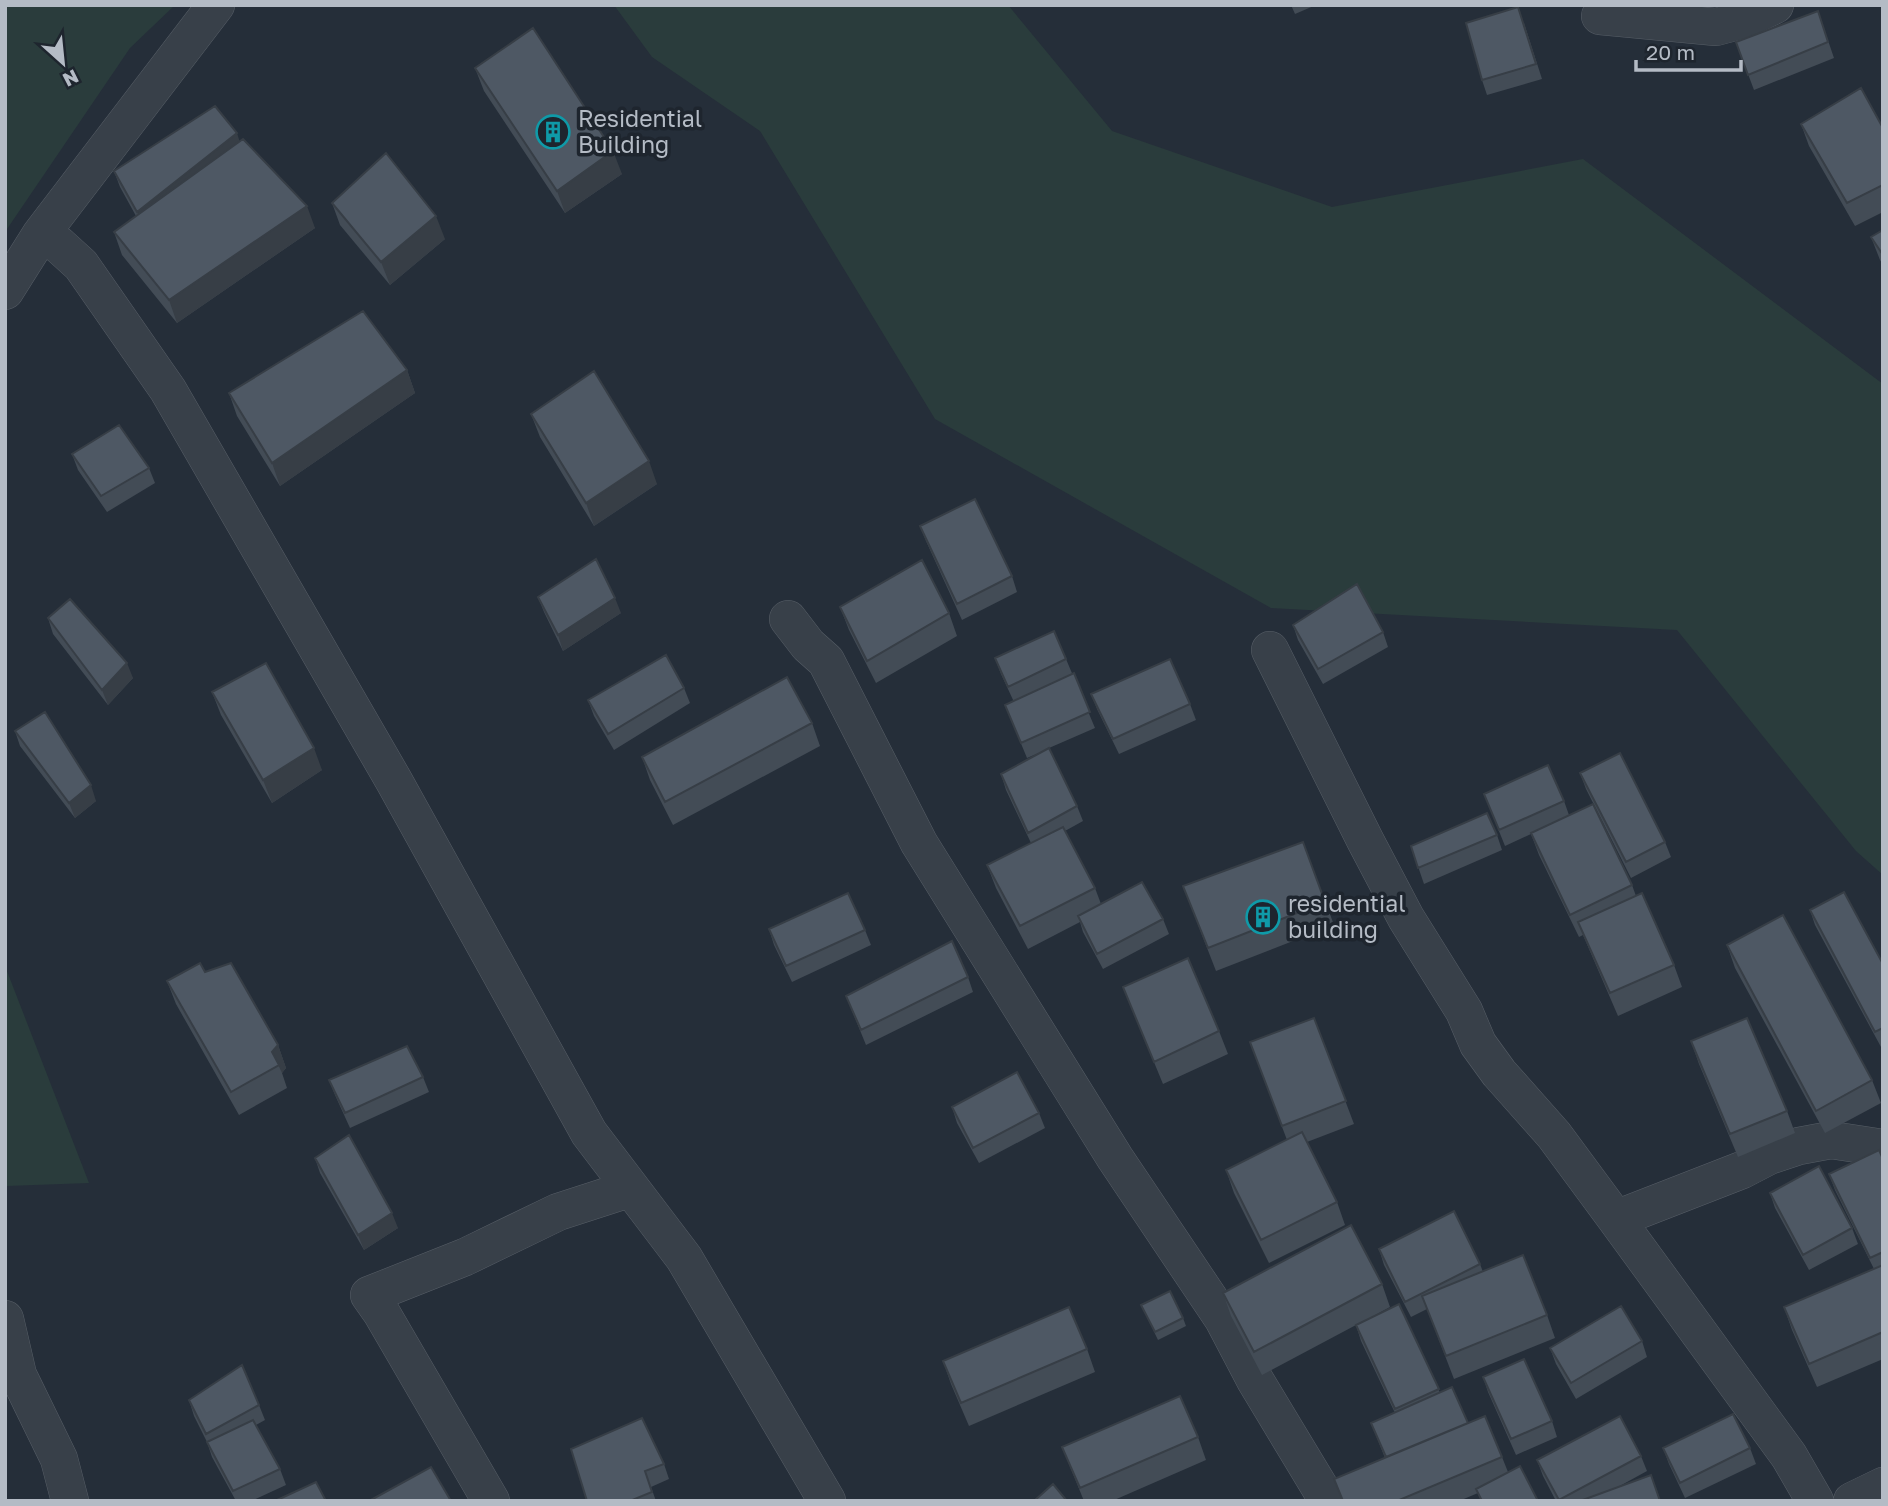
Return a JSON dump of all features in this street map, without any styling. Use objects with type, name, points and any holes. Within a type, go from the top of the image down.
[{"type":"street","points":[[5,291],[41,234],[216,5]]},
{"type":"street","points":[[1600,16],[1716,27],[1746,19],[1774,5]]},
{"type":"street","points":[[41,234],[59,245],[81,265],[169,390],[394,781],[589,1133],[684,1258],[827,1501]]},
{"type":"street","points":[[788,620],[808,645],[826,661],[919,842],[1115,1158],[1223,1320],[1255,1380],[1328,1501]]},
{"type":"street","points":[[1270,650],[1406,918],[1464,1011],[1478,1044],[1499,1073],[1554,1135],[1616,1219],[1789,1456],[1815,1501]]},
{"type":"street","points":[[1616,1219],[1799,1146],[1831,1140],[1883,1148]]},
{"type":"street","points":[[491,1501],[369,1295],[465,1257],[558,1212],[629,1189]]},
{"type":"street","points":[[5,1319],[18,1375],[59,1459],[70,1501]]},
{"type":"street","points":[[1852,1501],[1883,1486]]},
{"type":"shaded area","points":[[5,5],[175,5],[130,48],[5,232]]},
{"type":"shaded area","points":[[614,5],[1008,5],[1112,131],[1332,207],[1583,159],[1883,384],[1883,875],[1856,851],[1677,630],[1271,608],[935,419],[760,131],[652,57]]},
{"type":"shaded area","points":[[5,966],[89,1183],[5,1184]]},
{"type":"building","points":[[1518,7],[1536,64],[1482,80],[1466,23]]},
{"type":"building","points":[[1818,11],[1828,42],[1748,75],[1736,42]]},
{"type":"building","name":"Residential Building","points":[[533,28],[613,151],[557,191],[475,68]]},
{"type":"building","points":[[1861,88],[1883,128],[1883,185],[1847,203],[1801,124]]},
{"type":"building","points":[[215,106],[237,133],[137,212],[114,171]]},
{"type":"building","points":[[243,139],[307,206],[169,300],[114,232]]},
{"type":"building","points":[[386,153],[436,216],[381,262],[332,203]]},
{"type":"building","points":[[1883,230],[1883,255],[1871,237]]},
{"type":"building","points":[[363,311],[407,370],[272,463],[229,393]]},
{"type":"building","points":[[594,371],[649,461],[586,503],[531,414]]},
{"type":"building","points":[[119,425],[149,468],[101,496],[72,454]]},
{"type":"building","points":[[975,499],[1012,576],[957,604],[920,526]]},
{"type":"building","points":[[596,559],[615,598],[558,635],[538,597]]},
{"type":"building","points":[[922,560],[949,613],[867,661],[840,607]]},
{"type":"building","points":[[1357,584],[1383,632],[1318,669],[1293,625]]},
{"type":"building","points":[[70,599],[127,663],[102,690],[48,618]]},
{"type":"building","points":[[1054,631],[1066,659],[1008,687],[995,658]]},
{"type":"building","points":[[666,655],[684,688],[608,734],[588,700]]},
{"type":"building","points":[[1170,659],[1190,704],[1113,739],[1091,694]]},
{"type":"building","points":[[266,663],[314,748],[263,780],[212,692]]},
{"type":"building","points":[[1074,673],[1090,712],[1021,743],[1005,705]]},
{"type":"building","points":[[787,677],[812,723],[665,802],[642,757]]},
{"type":"building","points":[[45,712],[91,785],[69,803],[15,731]]},
{"type":"building","points":[[1049,748],[1077,806],[1028,833],[1001,774]]},
{"type":"building","points":[[1620,753],[1665,842],[1626,862],[1580,773]]},
{"type":"building","points":[[1548,765],[1564,801],[1499,830],[1484,794]]},
{"type":"building","points":[[1593,804],[1632,885],[1570,915],[1531,833]]},
{"type":"building","points":[[1487,813],[1497,835],[1418,868],[1411,846]]},
{"type":"building","points":[[1063,827],[1095,888],[1020,926],[987,865]]},
{"type":"building","name":"residential building","points":[[1303,842],[1325,902],[1208,948],[1183,886]]},
{"type":"building","points":[[1142,882],[1163,919],[1097,954],[1078,916]]},
{"type":"building","points":[[1844,892],[1883,964],[1883,1028],[1875,1032],[1810,910]]},
{"type":"building","points":[[848,893],[865,930],[786,966],[769,929]]},
{"type":"building","points":[[1642,893],[1674,965],[1610,993],[1578,922]]},
{"type":"building","points":[[1783,915],[1872,1080],[1816,1111],[1727,945]]},
{"type":"building","points":[[952,941],[968,977],[861,1030],[846,996]]},
{"type":"building","points":[[1188,958],[1219,1031],[1154,1062],[1123,987]]},
{"type":"building","points":[[200,963],[205,972],[231,963],[278,1045],[272,1052],[279,1065],[231,1092],[167,981]]},
{"type":"building","points":[[1314,1018],[1346,1101],[1282,1126],[1250,1042]]},
{"type":"building","points":[[1747,1018],[1787,1111],[1730,1134],[1691,1041]]},
{"type":"building","points":[[407,1046],[423,1077],[345,1113],[329,1080]]},
{"type":"building","points":[[1017,1072],[1039,1113],[973,1148],[952,1107]]},
{"type":"building","points":[[1302,1132],[1337,1202],[1261,1240],[1226,1170]]},
{"type":"building","points":[[349,1135],[392,1213],[358,1235],[315,1158]]},
{"type":"building","points":[[1879,1150],[1883,1159],[1883,1252],[1870,1258],[1829,1174]]},
{"type":"building","points":[[1819,1166],[1852,1228],[1803,1255],[1770,1193]]},
{"type":"building","points":[[1454,1211],[1480,1264],[1405,1302],[1379,1249]]},
{"type":"building","points":[[1351,1225],[1382,1284],[1254,1352],[1223,1293]]},
{"type":"building","points":[[1523,1255],[1547,1315],[1446,1356],[1422,1296]]},
{"type":"building","points":[[1883,1265],[1883,1332],[1809,1364],[1784,1307]]},
{"type":"building","points":[[1170,1291],[1183,1318],[1155,1332],[1141,1305]]},
{"type":"building","points":[[1399,1304],[1439,1389],[1395,1409],[1356,1325]]},
{"type":"building","points":[[1621,1306],[1642,1341],[1571,1383],[1550,1348]]},
{"type":"building","points":[[1069,1307],[1087,1349],[961,1403],[943,1361]]},
{"type":"building","points":[[1524,1359],[1552,1421],[1511,1439],[1483,1377]]},
{"type":"building","points":[[242,1365],[259,1405],[206,1434],[189,1400]]},
{"type":"building","points":[[1452,1387],[1468,1423],[1386,1457],[1371,1423]]},
{"type":"building","points":[[1180,1396],[1198,1437],[1080,1488],[1062,1447]]},
{"type":"building","points":[[1733,1414],[1750,1448],[1680,1483],[1663,1448]]},
{"type":"building","points":[[1485,1416],[1502,1457],[1397,1501],[1343,1501],[1334,1479]]},
{"type":"building","points":[[1620,1416],[1641,1456],[1559,1500],[1537,1460]]},
{"type":"building","points":[[642,1418],[664,1464],[645,1471],[652,1492],[630,1501],[587,1501],[571,1449]]},
{"type":"building","points":[[253,1420],[280,1469],[233,1491],[207,1442]]},
{"type":"building","points":[[1520,1466],[1538,1501],[1482,1501],[1476,1489]]},
{"type":"building","points":[[431,1467],[451,1501],[369,1501]]},
{"type":"building","points":[[1651,1475],[1660,1501],[1580,1501]]},
{"type":"building","points":[[316,1482],[326,1501],[275,1501]]},
{"type":"building","points":[[1053,1484],[1067,1501],[1034,1501]]},
{"type":"place","name":"Residential Building","points":[[553,132]]},
{"type":"place","name":"residential building","points":[[1263,917]]}]
